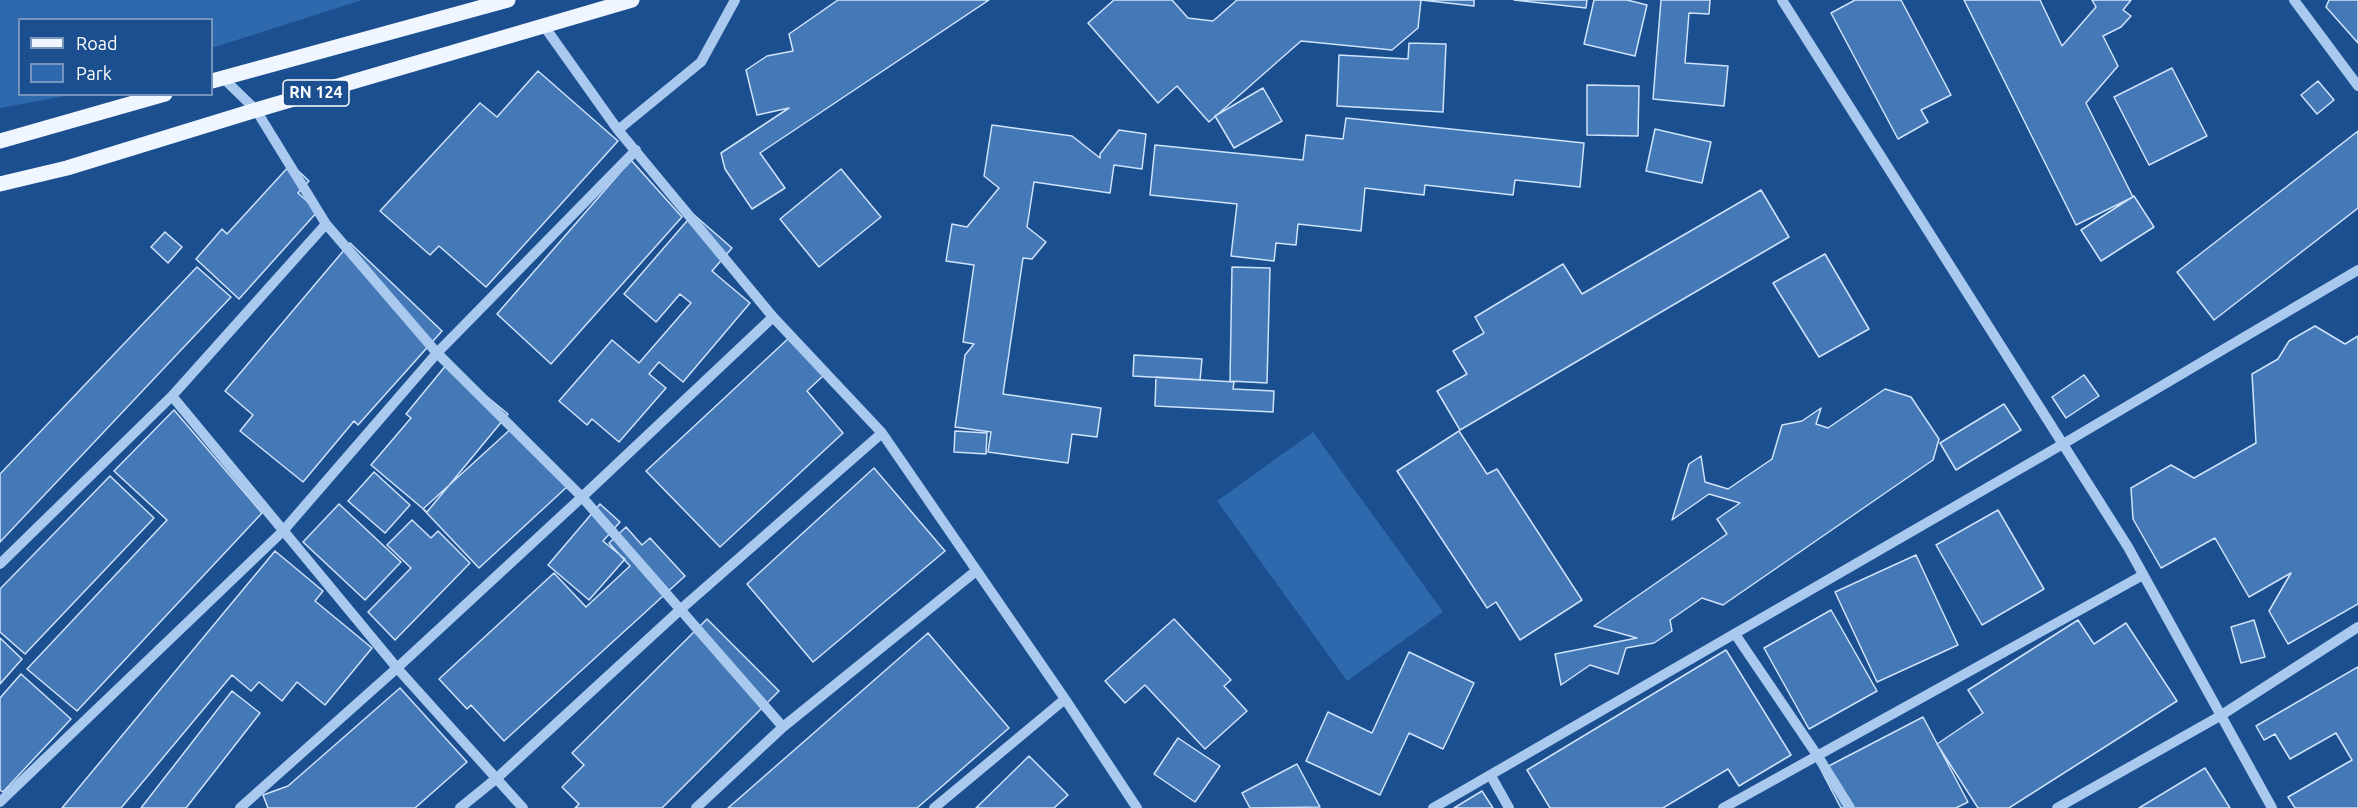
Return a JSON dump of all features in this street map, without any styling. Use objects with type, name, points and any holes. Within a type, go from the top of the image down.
[{"type":"main road","name":"RN 124","points":[[217,79],[508,0]]},
{"type":"main road","name":"RN 124","points":[[0,184],[67,168],[632,0]]},
{"type":"main road","points":[[0,141],[158,96]]},
{"type":"street","points":[[618,130],[701,62],[735,0]]},
{"type":"street","points":[[1782,0],[2128,547],[2272,808]]},
{"type":"street","points":[[2294,0],[2357,84]]},
{"type":"street","points":[[544,26],[618,130],[773,317],[882,433],[1137,808]]},
{"type":"street","points":[[217,79],[256,110],[326,224],[437,353],[582,497],[783,727]]},
{"type":"street","points":[[0,802],[283,531],[437,353],[636,150]]},
{"type":"street","points":[[0,564],[172,396],[326,224]]},
{"type":"street","points":[[1433,808],[2063,444],[2358,270]]},
{"type":"street","points":[[240,808],[397,668],[773,317]]},
{"type":"street","points":[[172,396],[397,668],[523,808]]},
{"type":"street","points":[[460,808],[497,778],[681,609],[882,433]]},
{"type":"street","points":[[696,808],[783,727],[976,571]]},
{"type":"street","points":[[1723,808],[2143,575]]},
{"type":"street","points":[[2057,808],[2220,716],[2358,627]]},
{"type":"street","points":[[1735,634],[1850,808]]},
{"type":"street","points":[[934,808],[1065,699]]},
{"type":"street","points":[[1491,776],[1509,808]]},
{"type":"green space","points":[[0,0],[362,0],[213,48],[213,18],[18,18],[18,96],[65,96],[0,108]]},
{"type":"green space","points":[[1313,432],[1443,612],[1347,681],[1217,501]]},
{"type":"building","points":[[838,0],[989,0],[760,153],[785,188],[752,209],[725,169],[721,153],[789,108],[757,115],[746,70],[767,56],[793,51],[789,34]]},
{"type":"building","points":[[1114,0],[1172,0],[1188,18],[1213,21],[1237,0],[1421,0],[1418,28],[1392,50],[1301,41],[1209,122],[1177,86],[1158,103],[1088,23]]},
{"type":"building","points":[[1421,0],[1474,0],[1474,6]]},
{"type":"building","points":[[1514,0],[1587,0],[1586,8]]},
{"type":"building","points":[[1594,0],[1627,0],[1647,5],[1635,56],[1584,44]]},
{"type":"building","points":[[1661,0],[1710,0],[1709,14],[1689,13],[1685,63],[1728,66],[1724,106],[1653,99]]},
{"type":"building","points":[[1855,0],[1901,0],[1951,95],[1921,110],[1928,122],[1898,139],[1831,13]]},
{"type":"building","points":[[1964,0],[2040,0],[2062,46],[2096,7],[2092,0],[2131,0],[2123,10],[2131,16],[2121,27],[2103,36],[2118,66],[2086,103],[2133,197],[2076,225]]},
{"type":"building","points":[[2329,0],[2358,0],[2358,43],[2326,7]]},
{"type":"building","points":[[1409,43],[1446,44],[1443,112],[1337,106],[1339,55],[1408,59]]},
{"type":"building","points":[[2172,68],[2207,136],[2149,165],[2114,97]]},
{"type":"building","points":[[538,71],[618,141],[486,287],[439,246],[430,255],[380,211],[480,103],[497,117]]},
{"type":"building","points":[[2318,81],[2334,100],[2317,114],[2301,95]]},
{"type":"building","points":[[1587,85],[1639,86],[1638,136],[1587,135]]},
{"type":"building","points":[[1263,88],[1282,121],[1234,148],[1215,116]]},
{"type":"building","points":[[1346,118],[1584,143],[1580,187],[1515,180],[1513,195],[1425,185],[1424,195],[1365,188],[1361,231],[1298,224],[1296,245],[1276,243],[1274,261],[1231,256],[1237,204],[1150,195],[1155,145],[1303,160],[1306,135],[1343,139]]},
{"type":"building","points":[[992,125],[1072,136],[1100,158],[1100,154],[1119,130],[1146,134],[1142,169],[1114,165],[1110,193],[1034,182],[1027,227],[1046,242],[1032,259],[1023,258],[1003,394],[1101,408],[1097,437],[1072,434],[1068,463],[988,452],[991,432],[955,427],[965,355],[974,344],[963,342],[974,265],[946,261],[952,224],[967,227],[999,188],[984,176]]},
{"type":"building","points":[[1655,129],[1711,142],[1702,183],[1646,171]]},
{"type":"building","points":[[2358,131],[2358,208],[2214,320],[2177,272]]},
{"type":"building","points":[[631,160],[682,217],[551,364],[497,314]]},
{"type":"building","points":[[291,164],[309,181],[298,193],[318,211],[239,299],[196,259],[222,229],[227,234]]},
{"type":"building","points":[[841,169],[881,217],[819,267],[780,219]]},
{"type":"building","points":[[1761,190],[1789,237],[1460,430],[1437,391],[1467,374],[1453,351],[1484,333],[1475,317],[1563,264],[1582,294]]},
{"type":"building","points":[[2134,196],[2154,227],[2101,261],[2081,230]]},
{"type":"building","points":[[693,214],[732,248],[712,271],[750,303],[683,382],[659,362],[649,374],[666,388],[619,442],[592,419],[587,425],[559,401],[612,340],[639,363],[691,303],[680,294],[656,322],[624,294]]},
{"type":"building","points":[[165,232],[182,247],[168,263],[151,247]]},
{"type":"building","points":[[350,243],[442,331],[358,425],[354,421],[303,482],[240,431],[253,415],[225,391]]},
{"type":"building","points":[[1825,254],[1869,329],[1819,357],[1773,283]]},
{"type":"building","points":[[197,267],[231,297],[0,542],[0,474]]},
{"type":"building","points":[[1232,267],[1270,268],[1267,383],[1230,381]]},
{"type":"building","points":[[2315,326],[2345,344],[2358,336],[2358,604],[2288,644],[2269,611],[2291,573],[2249,597],[2215,538],[2161,568],[2133,519],[2131,488],[2171,465],[2194,478],[2256,443],[2252,374],[2278,359],[2289,341]]},
{"type":"building","points":[[791,336],[825,374],[807,391],[843,433],[720,547],[646,471]]},
{"type":"building","points":[[1134,355],[1202,359],[1200,380],[1133,376]]},
{"type":"building","points":[[447,364],[508,414],[427,512],[371,465],[411,418],[406,414]]},
{"type":"building","points":[[2084,375],[2099,396],[2066,418],[2052,397]]},
{"type":"building","points":[[1156,377],[1234,382],[1233,389],[1274,391],[1273,412],[1155,406]]},
{"type":"building","points":[[1885,389],[1911,397],[1939,439],[1933,460],[1723,605],[1702,598],[1670,620],[1672,631],[1654,643],[1626,648],[1618,674],[1590,665],[1561,685],[1555,654],[1637,638],[1594,626],[1727,534],[1717,519],[1740,503],[1709,494],[1672,520],[1689,464],[1701,456],[1705,482],[1728,489],[1772,459],[1782,425],[1802,421],[1821,408],[1816,424],[1828,428]]},
{"type":"building","points":[[2004,404],[2021,430],[1956,470],[1940,443]]},
{"type":"building","points":[[174,410],[262,513],[77,711],[27,669],[167,520],[114,471]]},
{"type":"building","points":[[514,426],[569,485],[479,568],[423,509]]},
{"type":"building","points":[[955,431],[987,433],[986,454],[954,452]]},
{"type":"building","points":[[1459,431],[1487,474],[1497,469],[1582,600],[1520,640],[1496,602],[1487,608],[1397,471]]},
{"type":"building","points":[[874,468],[945,551],[813,662],[747,584]]},
{"type":"building","points":[[374,472],[410,505],[385,533],[348,501]]},
{"type":"building","points":[[110,476],[154,518],[25,654],[0,632],[0,589]]},
{"type":"building","points":[[339,504],[401,562],[365,600],[303,542]]},
{"type":"building","points":[[600,504],[620,522],[603,541],[625,559],[589,600],[548,565]]},
{"type":"building","points":[[1998,510],[2044,589],[1982,625],[1936,545]]},
{"type":"building","points":[[412,520],[431,538],[438,531],[470,563],[395,640],[368,612],[411,568],[387,545]]},
{"type":"building","points":[[626,527],[642,545],[650,538],[685,576],[504,741],[471,705],[467,709],[439,679],[554,573],[586,607],[630,566],[609,543]]},
{"type":"building","points":[[275,551],[323,591],[315,601],[372,648],[325,705],[297,682],[282,701],[259,682],[251,691],[232,675],[121,808],[62,808]]},
{"type":"building","points":[[1916,555],[1958,645],[1877,682],[1835,592]]},
{"type":"building","points":[[1831,610],[1877,691],[1809,729],[1764,648]]},
{"type":"building","points":[[707,619],[779,691],[662,808],[575,808],[579,804],[562,787],[584,765],[572,753]]},
{"type":"building","points":[[1174,619],[1231,680],[1224,686],[1247,711],[1205,749],[1145,685],[1125,703],[1105,681]]},
{"type":"building","points":[[2078,620],[2094,644],[2126,623],[2177,701],[2009,808],[1978,808],[1937,744],[1983,713],[1968,690]]},
{"type":"building","points":[[2254,620],[2265,657],[2241,663],[2231,627]]},
{"type":"building","points":[[928,633],[1009,728],[917,808],[728,808]]},
{"type":"building","points":[[0,638],[22,659],[0,684]]},
{"type":"building","points":[[1726,650],[1791,755],[1739,786],[1728,769],[1663,808],[1550,808],[1527,770]]},
{"type":"building","points":[[1409,652],[1474,683],[1443,749],[1409,733],[1380,795],[1306,761],[1328,712],[1372,733]]},
{"type":"building","points":[[2358,667],[2358,808],[2295,808],[2288,797],[2352,760],[2336,733],[2290,759],[2275,734],[2264,740],[2256,726]]},
{"type":"building","points":[[21,674],[71,719],[3,792],[0,790],[0,698]]},
{"type":"building","points":[[400,688],[467,762],[415,808],[268,808],[263,795],[288,786]]},
{"type":"building","points":[[232,691],[260,713],[186,808],[141,808]]},
{"type":"building","points":[[1923,717],[1968,802],[1956,808],[1841,808],[1821,770]]},
{"type":"building","points":[[1178,738],[1220,766],[1195,802],[1154,774]]},
{"type":"building","points":[[1029,756],[1068,795],[1054,808],[976,808]]},
{"type":"building","points":[[1297,764],[1320,807],[1250,808],[1242,793]]},
{"type":"building","points":[[2205,768],[2230,808],[2139,808]]},
{"type":"building","points":[[1482,791],[1493,808],[1454,808]]}]
